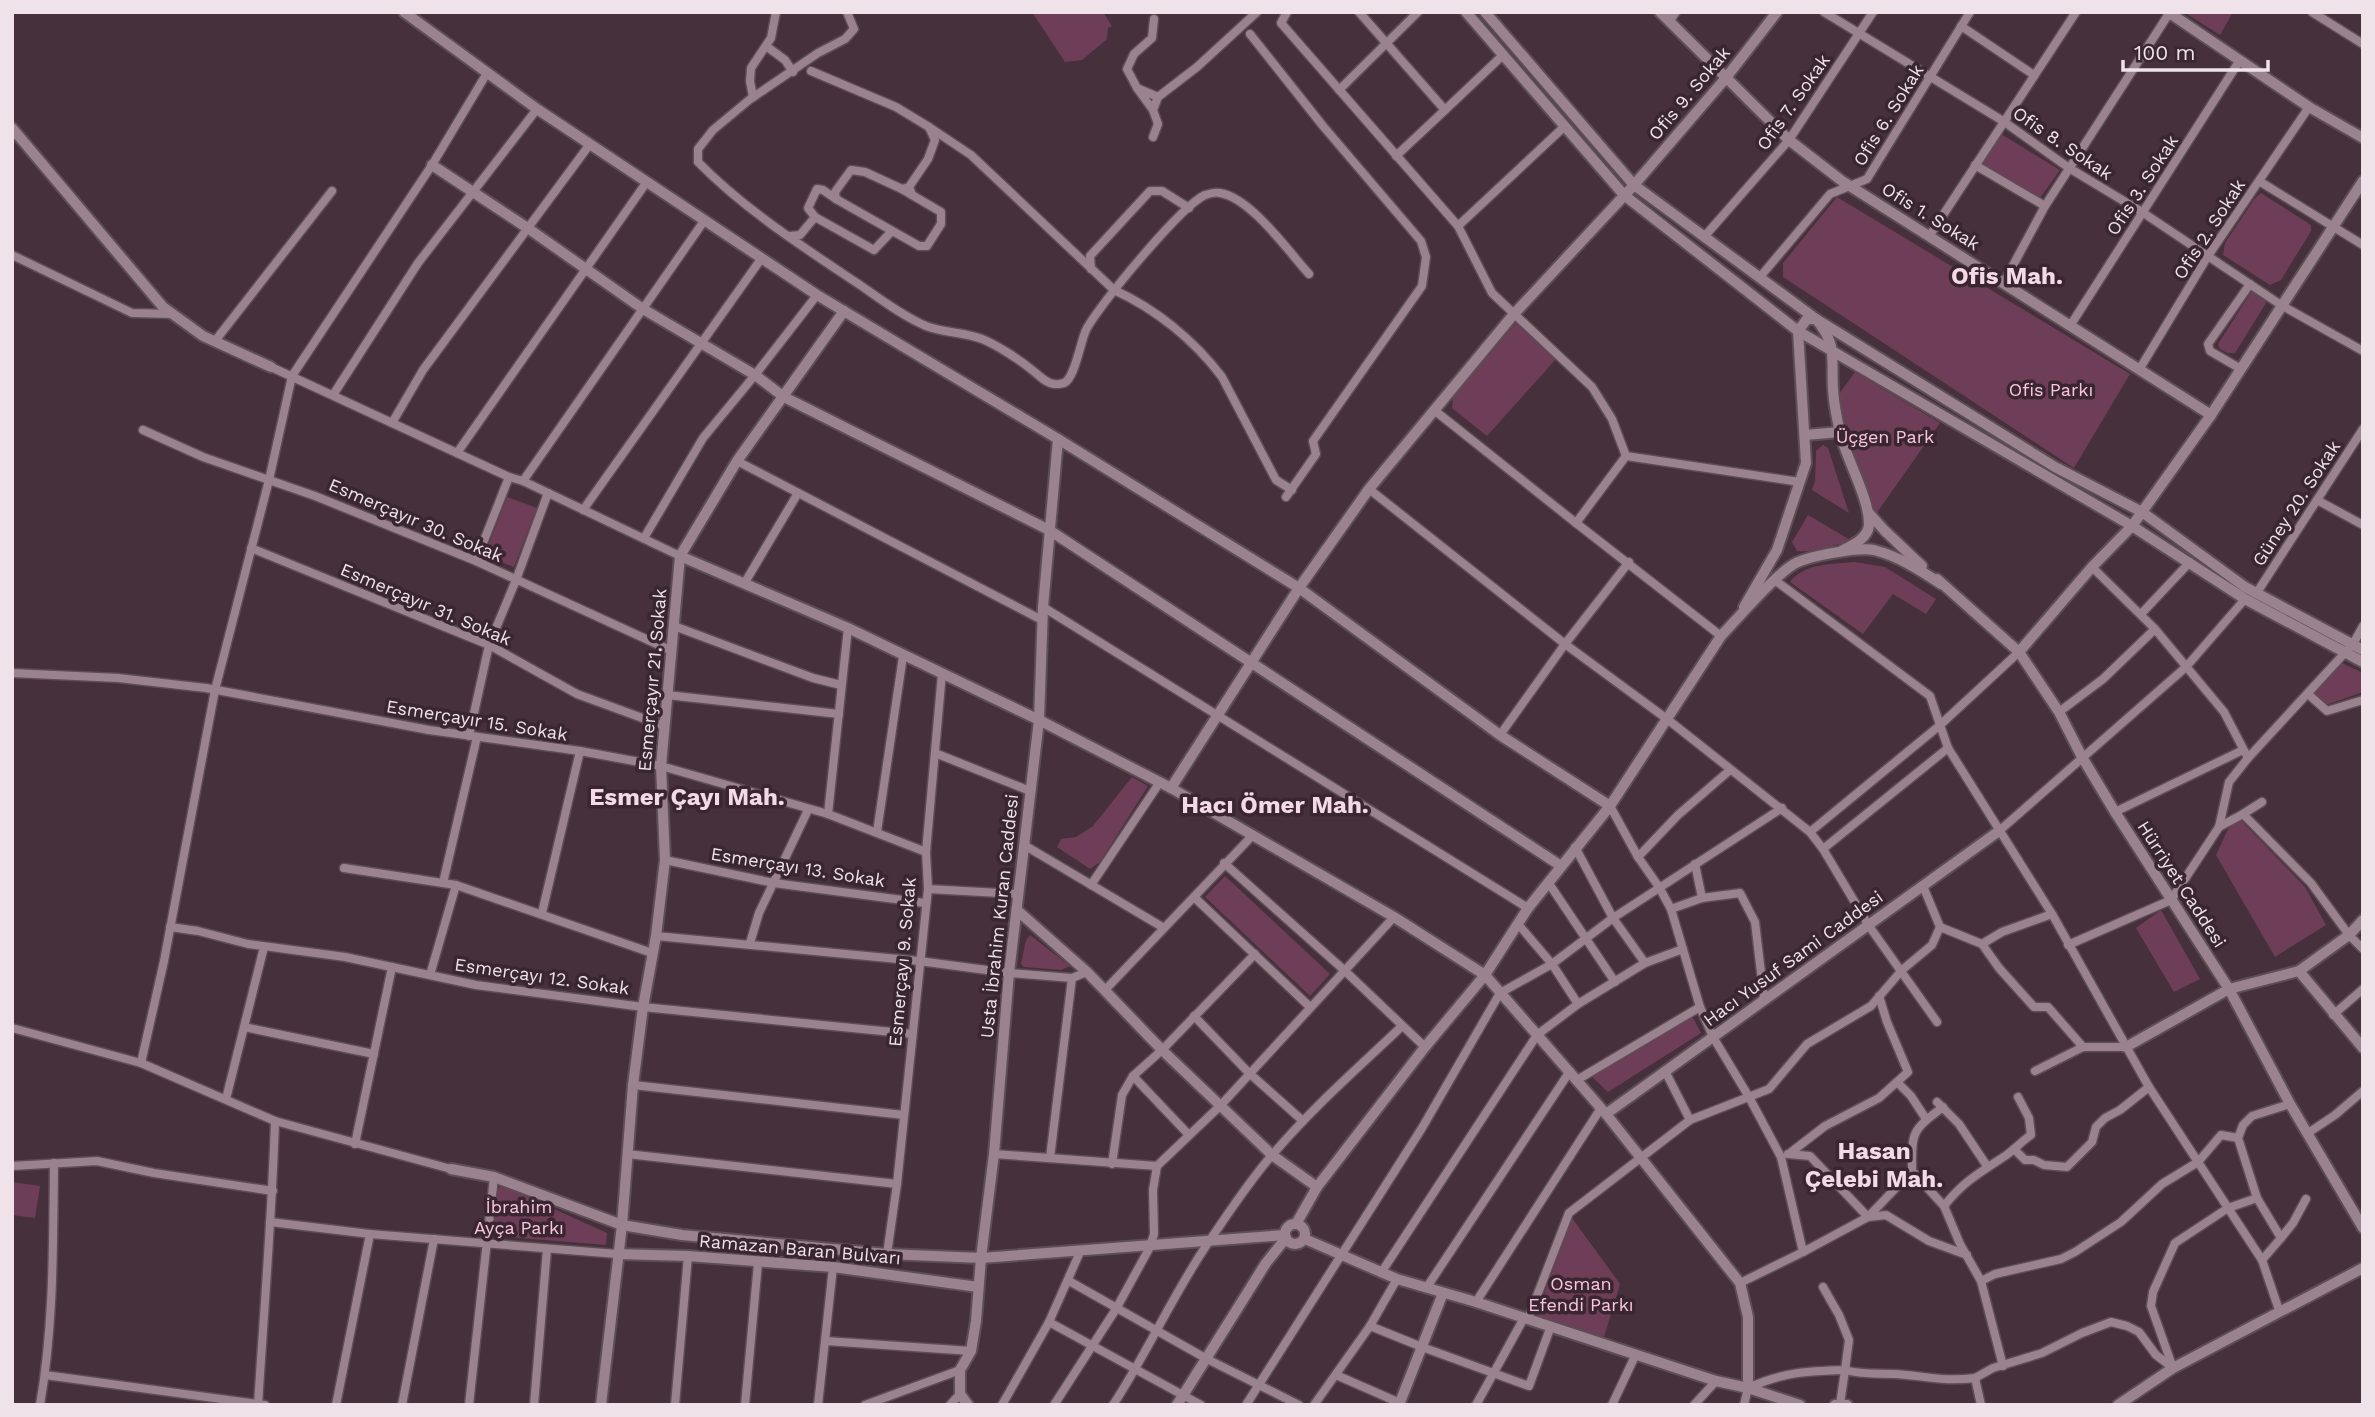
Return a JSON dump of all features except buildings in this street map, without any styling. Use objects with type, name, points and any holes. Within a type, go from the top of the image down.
[{"type":"street","points":[[404,12],[537,109],[817,295],[1058,439],[1298,588],[1500,735],[1610,806],[1671,909],[1700,1007],[1713,1037],[1781,1157],[1803,1252]]},
{"type":"street","points":[[753,97],[751,68],[771,38],[776,12]]},
{"type":"street","points":[[847,12],[854,29],[845,39],[753,97],[713,130],[698,149],[698,162],[718,182],[806,248],[899,311],[926,326],[984,340],[1032,369],[1042,379],[1055,385],[1065,383],[1074,374],[1077,354],[1102,304],[1189,208],[1203,196],[1219,192],[1239,200],[1260,219],[1309,274]]},
{"type":"street","points":[[1153,110],[1158,97],[1197,67],[1257,12]]},
{"type":"street","points":[[1287,12],[1280,23],[1458,226],[1492,293],[1592,387],[1612,419],[1626,456]]},
{"type":"street","points":[[1359,12],[1445,110]]},
{"type":"street","points":[[1339,90],[1418,12]]},
{"type":"street","points":[[1466,12],[1625,195],[1798,331],[2132,526],[2245,599],[2363,662]]},
{"type":"street","points":[[1485,12],[1634,184],[1816,319],[2055,467],[2142,512],[2256,594],[2358,647]]},
{"type":"street","name":"Ofis 1. Sokak","points":[[1660,12],[1673,17],[1725,79],[1789,141],[1851,186],[2211,415]]},
{"type":"street","name":"Ofis 9. Sokak","points":[[1171,788],[1298,588],[1369,489],[1514,314],[1625,195],[1725,79],[1777,12]]},
{"type":"street","name":"Ofis 8. Sokak","points":[[1824,12],[2003,121],[2069,168],[2142,212],[2281,305],[2363,351]]},
{"type":"street","name":"Ofis 7. Sokak","points":[[1704,237],[1789,141],[1873,12]]},
{"type":"street","name":"Ofis 6. Sokak","points":[[1760,277],[1830,194],[1867,179],[1970,12]]},
{"type":"street","points":[[1930,235],[2076,12]]},
{"type":"street","points":[[2003,284],[2045,206],[2169,12],[2309,107],[2363,138]]},
{"type":"street","points":[[2312,12],[2363,44]]},
{"type":"street","points":[[1153,137],[1158,124],[1153,110],[1127,69],[1134,54],[1152,38],[1154,19]]},
{"type":"street","points":[[766,46],[795,71],[811,71],[896,107],[929,127],[940,138],[971,155],[1114,290],[1139,301],[1180,332],[1222,377],[1276,480],[1289,493],[1316,454],[1313,441],[1422,286],[1426,257],[1421,241],[1323,126],[1250,34],[1247,21]]},
{"type":"street","points":[[1961,26],[2035,75]]},
{"type":"street","points":[[1236,31],[1250,34]]},
{"type":"street","points":[[1396,156],[1503,55]]},
{"type":"street","points":[[810,59],[811,71]]},
{"type":"street","name":"Ofis 3. Sokak","points":[[2070,326],[2240,60]]},
{"type":"street","points":[[141,1063],[215,690],[269,480],[292,376],[432,165],[487,73]]},
{"type":"street","points":[[1137,88],[1158,97]]},
{"type":"street","name":"Ofis 2. Sokak","points":[[2138,370],[2208,256],[2309,107]]},
{"type":"street","points":[[333,395],[418,263],[537,109]]},
{"type":"street","points":[[1458,226],[1565,126]]},
{"type":"street","points":[[12,128],[163,307],[203,336],[509,477],[523,481],[680,556],[848,628],[1039,720],[1171,788],[1394,917],[1485,975],[1604,1111],[1740,1283],[1748,1317],[1748,1388],[1744,1405]]},
{"type":"street","points":[[908,190],[940,138]]},
{"type":"street","points":[[392,423],[423,370],[590,144]]},
{"type":"street","points":[[432,165],[643,309],[755,375],[784,397],[1049,530],[1561,866]]},
{"type":"street","points":[[1975,165],[2045,206]]},
{"type":"street","points":[[835,195],[851,170],[865,172],[908,190],[941,212],[941,223],[927,246],[919,246],[835,195],[817,189],[811,197],[808,208],[815,218],[874,250],[891,231]]},
{"type":"street","points":[[2259,181],[2363,245]]},
{"type":"street","points":[[1810,832],[1939,726],[2019,652],[2092,567],[2132,526],[2211,415],[2363,181]]},
{"type":"street","points":[[457,453],[646,183]]},
{"type":"street","points":[[215,341],[332,191]]},
{"type":"street","points":[[1091,269],[1090,256],[1150,191],[1162,191],[1189,208]]},
{"type":"street","points":[[790,236],[800,235],[815,218]]},
{"type":"street","points":[[523,481],[704,221]]},
{"type":"street","points":[[800,235],[806,248]]},
{"type":"street","points":[[12,255],[132,313],[173,314]]},
{"type":"street","points":[[1075,255],[1090,256]]},
{"type":"street","points":[[583,510],[761,258]]},
{"type":"street","points":[[2241,369],[2210,351],[2208,344],[2250,284]]},
{"type":"street","points":[[643,538],[703,438],[817,295]]},
{"type":"street","name":"Esmerçayır 21. Sokak","points":[[601,1405],[622,1225],[633,1085],[665,860],[661,766],[680,556],[737,461],[844,311]]},
{"type":"street","points":[[1738,618],[1777,550],[1806,463],[1798,331],[1807,319],[1816,319],[1828,333],[1840,432],[1868,512],[1869,529],[1863,537],[1840,551]]},
{"type":"street","points":[[1434,410],[1721,636]]},
{"type":"street","name":"Esmerçayır 30. Sokak","points":[[143,430],[203,457],[315,496],[476,561],[672,651]]},
{"type":"street","points":[[1805,435],[1840,432]]},
{"type":"street","name":"Güney 20. Sokak","points":[[2256,594],[2362,433]]},
{"type":"street","name":"Usta İbrahim Kuran Caddesi","points":[[960,1370],[971,1351],[976,1321],[994,1154],[1009,973],[1039,720],[1042,620],[1058,439]]},
{"type":"street","points":[[1626,456],[1800,482]]},
{"type":"street","points":[[1576,523],[1626,456]]},
{"type":"street","points":[[737,461],[1042,620]]},
{"type":"street","points":[[476,561],[509,477]]},
{"type":"street","points":[[1369,489],[1810,832],[1869,926],[1937,1022]]},
{"type":"street","points":[[443,883],[489,645],[548,493]]},
{"type":"street","points":[[744,584],[798,493]]},
{"type":"street","points":[[2317,500],[2363,525]]},
{"type":"street","points":[[1868,512],[1941,583]]},
{"type":"street","name":"Esmerçayır 31. Sokak","points":[[251,548],[489,645],[577,694],[664,726]]},
{"type":"street","points":[[1777,550],[1795,563]]},
{"type":"street","points":[[1180,1400],[1266,1263],[1286,1237],[1288,1227],[1296,1224],[1317,1187],[1485,975],[1528,908],[1575,846],[1610,806],[1721,636],[1795,563],[1840,551],[1872,550],[1906,562],[1941,583]]},
{"type":"street","points":[[1500,735],[1565,644],[1629,562]]},
{"type":"street","points":[[2141,614],[2190,562]]},
{"type":"street","points":[[2092,567],[2155,629],[2224,712],[2245,754]]},
{"type":"street","points":[[1776,581],[1930,696],[1948,748],[2052,914],[2149,1087],[2262,1260],[2279,1311]]},
{"type":"street","name":"Hürriyet Caddesi","points":[[1941,583],[2019,652],[2059,712],[2082,757],[2115,811],[2229,989],[2290,1104],[2363,1228]]},
{"type":"street","points":[[1999,831],[2186,667],[2245,599]]},
{"type":"street","points":[[1043,607],[1528,908]]},
{"type":"street","points":[[2358,647],[2363,625]]},
{"type":"street","points":[[674,626],[813,678],[841,685]]},
{"type":"street","points":[[828,814],[848,628]]},
{"type":"street","points":[[2059,712],[2103,678],[2155,629]]},
{"type":"street","points":[[2068,945],[2171,900],[2219,827],[2230,782],[2245,754],[2308,694],[2343,653],[2358,647]]},
{"type":"street","points":[[877,832],[903,656]]},
{"type":"street","name":"Esmerçayır 15. Sokak","points":[[12,673],[118,678],[215,690],[661,766],[828,814],[926,852]]},
{"type":"street","name":"Esmerçayı 9. Sokak","points":[[887,1254],[898,1184],[928,889],[926,852],[942,673]]},
{"type":"street","points":[[2308,694],[2327,711],[2363,700]]},
{"type":"street","points":[[667,695],[839,714]]},
{"type":"street","points":[[1823,849],[1948,748]]},
{"type":"street","points":[[542,913],[580,751]]},
{"type":"street","points":[[935,753],[1030,791]]},
{"type":"street","points":[[2115,811],[2245,754]]},
{"type":"street","points":[[1638,857],[1678,816],[1730,770]]},
{"type":"street","points":[[1091,885],[1160,782]]},
{"type":"street","points":[[2219,827],[2262,802]]},
{"type":"street","points":[[1246,1405],[1256,1385],[1342,1257],[1422,1128],[1500,993],[1552,964],[1613,918],[1782,808]]},
{"type":"street","points":[[750,943],[759,913],[808,810]]},
{"type":"street","points":[[2243,814],[2311,883],[2349,935],[2363,949]]},
{"type":"street","name":"Hacı Yusuf Sami Caddesi","points":[[1604,1111],[1713,1037],[1999,831]]},
{"type":"street","points":[[1105,990],[1252,836]]},
{"type":"street","points":[[1024,845],[1164,928]]},
{"type":"street","points":[[1575,846],[1613,918],[1645,963]]},
{"type":"street","name":"Esmerçayı 13. Sokak","points":[[665,860],[774,883],[925,903]]},
{"type":"street","points":[[1224,863],[1344,970],[1425,1048]]},
{"type":"street","points":[[1695,864],[1702,898]]},
{"type":"street","points":[[344,868],[456,885],[652,953]]},
{"type":"street","points":[[1548,882],[1615,982]]},
{"type":"street","points":[[430,975],[456,885]]},
{"type":"street","points":[[1479,1404],[1493,1374],[1526,1319],[1569,1213],[1690,1121],[1769,1089],[1807,1044],[1871,1006],[1902,970],[1932,945],[1940,927],[1923,886]]},
{"type":"street","points":[[928,889],[1019,894]]},
{"type":"street","points":[[1671,909],[1702,898],[1740,893],[1755,922],[1765,998]]},
{"type":"street","points":[[1194,897],[1310,1007]]},
{"type":"street","points":[[1018,911],[1087,972],[1162,1050],[1272,1155],[1317,1187]]},
{"type":"street","points":[[1982,943],[2002,932],[2052,914]]},
{"type":"street","points":[[1054,1405],[1116,1309],[1150,1247],[1154,1234],[1153,1190],[1157,1166],[1221,1105],[1394,917]]},
{"type":"street","points":[[2035,1071],[2084,1048],[2126,1047],[2229,989],[2299,971],[2349,935],[2363,920]]},
{"type":"street","points":[[1518,924],[1552,964],[1578,1004]]},
{"type":"street","name":"Esmerçayı 12. Sokak","points":[[170,927],[264,947],[345,957],[476,985],[643,1007],[912,1034]]},
{"type":"street","points":[[1940,927],[1982,943],[1999,968],[2034,1007],[2048,1007],[2084,1048]]},
{"type":"street","points":[[656,936],[750,943],[815,953],[919,961],[1009,973],[1072,978],[1087,972]]},
{"type":"street","points":[[226,1100],[264,947]]},
{"type":"street","points":[[1381,1273],[1537,1035],[1578,1004],[1645,963],[1683,949]]},
{"type":"street","points":[[1112,1164],[1122,1095],[1133,1076],[1162,1050],[1255,954]]},
{"type":"street","points":[[355,1144],[392,967]]},
{"type":"street","points":[[2299,971],[2363,1048]]},
{"type":"street","points":[[1050,1158],[1072,978]]},
{"type":"street","points":[[2333,1015],[2363,989]]},
{"type":"street","points":[[1781,1157],[1825,1126],[1879,1098],[1908,1072],[1887,1023],[1879,996]]},
{"type":"street","points":[[1427,1287],[1574,1075],[1700,1007]]},
{"type":"street","points":[[1194,1016],[1249,1073],[1303,1121]]},
{"type":"street","points":[[244,1027],[374,1054]]},
{"type":"street","points":[[1113,1405],[1136,1370],[1156,1330],[1208,1242],[1272,1155],[1303,1121],[1401,1027]]},
{"type":"street","points":[[12,1028],[141,1063],[275,1121],[451,1169]]},
{"type":"street","points":[[1665,1071],[1690,1121]]},
{"type":"street","points":[[1133,1076],[1189,1135]]},
{"type":"street","points":[[1897,1082],[1911,1096],[1926,1119]]},
{"type":"street","points":[[633,1085],[904,1115]]},
{"type":"street","points":[[2014,1149],[2025,1160],[2067,1167],[2092,1142],[2096,1126],[2149,1087]]},
{"type":"street","points":[[2308,1133],[2363,1091]]},
{"type":"street","points":[[1944,1206],[1959,1186],[2031,1135],[2029,1118],[2018,1097]]},
{"type":"street","points":[[1987,1166],[1959,1124],[1940,1104],[1920,1124],[1912,1137],[1912,1171],[1944,1206],[1981,1281],[2003,1366]]},
{"type":"street","points":[[2281,1238],[2257,1198],[2238,1138],[2243,1125],[2252,1116],[2290,1104]]},
{"type":"street","points":[[1476,1302],[1604,1111]]},
{"type":"street","points":[[45,1374],[260,1404],[275,1121]]},
{"type":"street","points":[[1981,1281],[1995,1274],[2061,1259],[2075,1252],[2121,1222],[2162,1184],[2197,1162],[2221,1135],[2238,1138]]},
{"type":"street","points":[[1790,1153],[1810,1156],[1868,1217]]},
{"type":"street","points":[[627,1154],[898,1184]]},
{"type":"street","points":[[994,1154],[1157,1166]]},
{"type":"street","points":[[12,1166],[97,1161],[154,1173],[273,1191]]},
{"type":"street","points":[[40,1405],[45,1374],[53,1262],[54,1163]]},
{"type":"street","name":"Ramazan Baran Bulvarı","points":[[451,1169],[494,1177],[622,1225],[682,1236],[887,1254],[981,1258],[1286,1237]]},
{"type":"street","points":[[1740,1283],[1868,1217],[1912,1171]]},
{"type":"street","points":[[468,1405],[494,1177]]},
{"type":"street","points":[[2174,1368],[2151,1306],[2152,1292],[2175,1243],[2228,1208],[2257,1198]]},
{"type":"street","points":[[2262,1260],[2293,1223],[2306,1199]]},
{"type":"street","points":[[1868,1217],[1886,1215],[1929,1241],[1968,1256]]},
{"type":"street","points":[[270,1222],[434,1240],[617,1254]]},
{"type":"street","points":[[1296,1224],[1305,1231],[1305,1238]]},
{"type":"street","points":[[336,1405],[370,1234]]},
{"type":"street","points":[[1286,1237],[1289,1242],[1297,1244],[1305,1238]]},
{"type":"street","points":[[1305,1238],[1342,1257],[1397,1279],[1476,1302],[1716,1381],[1800,1405]]},
{"type":"street","points":[[402,1405],[434,1240]]},
{"type":"street","points":[[534,1405],[547,1249]]},
{"type":"street","points":[[1002,1405],[1049,1322],[1080,1252]]},
{"type":"street","name":"Ramazan Baran Bulvarı","points":[[617,1254],[688,1256],[832,1267],[978,1287]]},
{"type":"street","points":[[675,1405],[688,1256]]},
{"type":"street","points":[[745,1405],[758,1263]]},
{"type":"street","points":[[818,1405],[832,1267]]},
{"type":"street","points":[[2118,1405],[2174,1368],[2363,1268]]},
{"type":"street","points":[[1314,1405],[1370,1326],[1397,1279]]},
{"type":"street","points":[[1069,1281],[1207,1359],[1299,1405]]},
{"type":"street","points":[[1823,1287],[1849,1340],[1840,1404]]},
{"type":"street","points":[[1336,1375],[1400,1404],[1443,1293]]},
{"type":"street","points":[[1049,1322],[1136,1370],[1180,1400],[1201,1405]]},
{"type":"street","points":[[1748,1388],[1773,1377],[1800,1371],[1845,1370],[1951,1381],[1975,1378],[2042,1353],[2089,1329],[2111,1322],[2139,1332],[2156,1355],[2174,1368]]},
{"type":"street","points":[[1370,1326],[1529,1386],[1551,1326]]},
{"type":"street","points":[[826,1341],[971,1351]]},
{"type":"street","points":[[1612,1405],[1636,1354]]},
{"type":"street","points":[[865,1405],[960,1370],[960,1394],[968,1405]]},
{"type":"street","points":[[1975,1378],[1981,1405]]},
{"type":"street","points":[[1694,1405],[1716,1381]]},
{"type":"street","points":[[950,1405],[960,1394]]},
{"type":"green space","points":[[1032,12],[1103,12],[1112,26],[1108,28],[1107,39],[1082,60],[1065,62]]},
{"type":"green space","points":[[2184,12],[2233,12],[2220,35]]},
{"type":"green space","points":[[2001,134],[2060,170],[2040,198],[1982,165]]},
{"type":"green space","points":[[2261,193],[2311,225],[2311,231],[2281,280],[2270,285],[2223,255],[2225,243]]},
{"type":"green space","name":"Ofis Parkı","points":[[1837,197],[2130,374],[2074,468],[1783,277],[1783,263]]},
{"type":"green space","points":[[2252,291],[2265,299],[2266,303],[2235,353],[2227,353],[2219,348],[2218,344]]},
{"type":"green space","points":[[1516,323],[1556,359],[1487,436],[1452,408],[1453,397]]},
{"type":"green space","name":"Üçgen Park","points":[[1855,372],[1940,423],[1876,514],[1867,505],[1834,401]]},
{"type":"green space","points":[[1823,445],[1828,448],[1849,513],[1812,490],[1816,451]]},
{"type":"green space","points":[[507,497],[537,508],[514,567],[498,561],[487,549]]},
{"type":"green space","points":[[1808,515],[1852,541],[1818,550],[1797,551],[1792,542]]},
{"type":"green space","points":[[1855,562],[1885,567],[1936,599],[1926,614],[1893,594],[1863,634],[1790,582],[1811,568]]},
{"type":"green space","points":[[2342,663],[2363,673],[2363,692],[2323,706],[2315,693]]},
{"type":"green space","points":[[1132,777],[1148,786],[1100,862],[1090,869],[1057,847],[1061,839],[1076,837],[1093,826]]},
{"type":"green space","points":[[2240,819],[2305,887],[2326,925],[2275,957],[2216,855],[2228,829]]},
{"type":"green space","points":[[1225,876],[1330,974],[1310,996],[1205,897]]},
{"type":"green space","points":[[2161,910],[2200,979],[2174,992],[2136,928]]},
{"type":"green space","points":[[1030,935],[1070,966],[1061,970],[1024,967],[1021,964],[1026,940]]},
{"type":"green space","points":[[1692,1016],[1701,1033],[1608,1092],[1591,1076]]},
{"type":"green space","points":[[12,1182],[40,1186],[35,1218],[12,1215]]},
{"type":"green space","name":"İbrahim Ayça Parkı","points":[[503,1186],[607,1233],[606,1245],[496,1236],[493,1232],[498,1188]]},
{"type":"green space","name":"Osman Efendi Parkı","points":[[1572,1218],[1620,1284],[1604,1337],[1536,1316]]},
{"type":"district","name":"Ofis Mah.","points":[[2007,276]]},
{"type":"district","name":"Esmer Çayı Mah.","points":[[687,797]]},
{"type":"district","name":"Hacı Ömer Mah.","points":[[1275,805]]},
{"type":"district","name":"Hasan Çelebi Mah.","points":[[1874,1165]]}]
